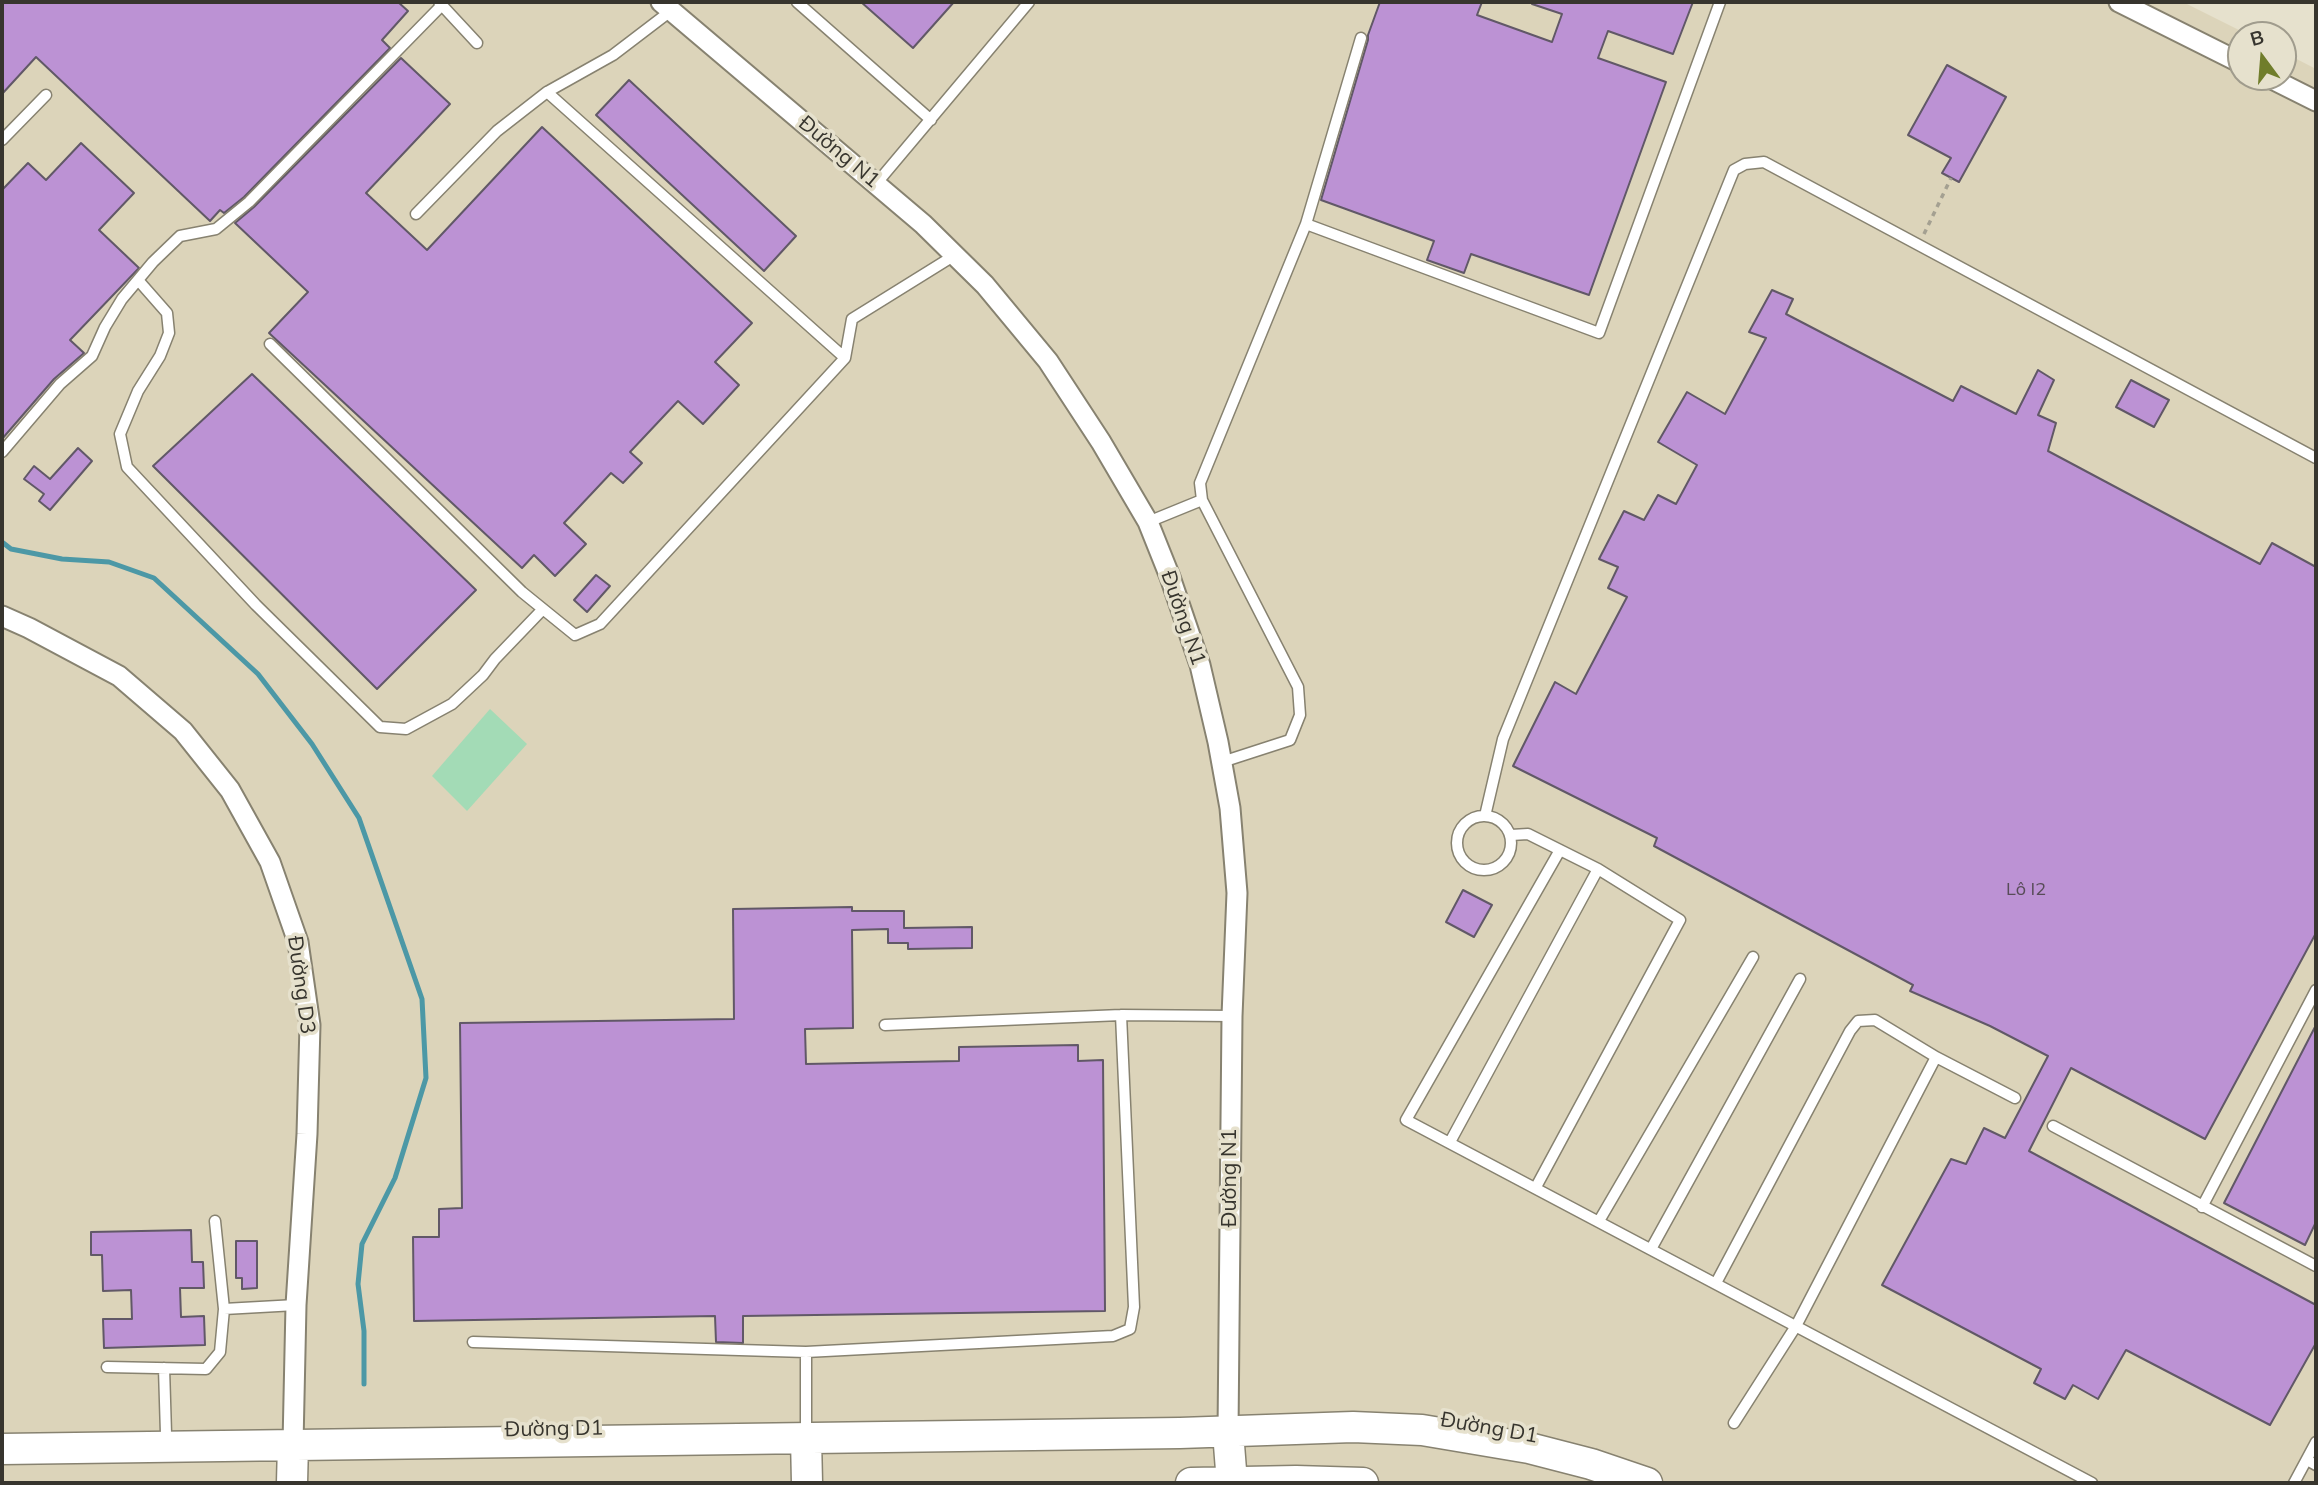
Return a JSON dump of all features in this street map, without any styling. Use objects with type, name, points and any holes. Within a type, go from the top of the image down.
[{"type":"main road","name":"Đường D1","points":[[1304,1430],[1329,1415],[1396,1415],[1490,1424],[1609,1456],[1659,1473],[1668,1483]]},
{"type":"main road","name":"Đường D1","points":[[2,1448],[365,1445],[392,1435],[411,1432],[699,1425],[713,1425],[741,1439],[1228,1432],[1353,1427],[1422,1430],[1530,1448],[1591,1464],[1647,1483]]},
{"type":"main road","points":[[1228,1432],[1231,1483]]},
{"type":"main road","name":"Đường D1","points":[[2,1436],[166,1434],[199,1445]]},
{"type":"main road","points":[[806,1438],[807,1483]]},
{"type":"main road","points":[[292,1483],[293,1444]]},
{"type":"main road","points":[[1191,1483],[1363,1483]]},
{"type":"street","points":[[2119,2],[2227,56]]},
{"type":"street","name":"Đường N1","points":[[667,6],[923,224],[985,285],[1048,362],[1101,442],[1148,522],[1170,577],[1200,665],[1222,762],[1230,808],[1237,893],[1231,1016],[1228,1432]]},
{"type":"street","points":[[2295,91],[2316,102]]},
{"type":"street","name":"Đường D3","points":[[2,616],[119,676],[183,731],[230,790],[270,862],[298,942],[310,1025],[307,1135],[296,1305],[293,1444]]},
{"type":"lane","points":[[797,2],[931,120]]},
{"type":"lane","points":[[876,184],[1029,2]]},
{"type":"lane","points":[[1306,223],[1599,333],[1720,2]]},
{"type":"lane","points":[[2,452],[60,384],[92,356],[122,299],[180,236],[216,229],[249,202],[440,4],[477,43]]},
{"type":"lane","points":[[416,214],[497,131],[547,92],[613,55],[667,6]]},
{"type":"lane","points":[[1222,762],[1290,740],[1300,715],[1298,687],[1202,500],[1200,483],[1306,223],[1361,38]]},
{"type":"lane","points":[[547,92],[845,358]]},
{"type":"lane","points":[[2,140],[46,95]]},
{"type":"lane","points":[[1485,816],[1503,740],[1734,170],[1745,164],[1765,162],[2316,458]]},
{"type":"lane","points":[[270,344],[512,582],[575,635],[600,624],[845,358],[852,319],[955,255]]},
{"type":"lane","points":[[138,280],[167,313],[169,333],[160,356],[138,391],[120,434],[127,467],[256,605],[380,727],[406,729],[452,704],[484,675],[495,659],[543,609]]},
{"type":"lane","points":[[1148,522],[1202,500]]},
{"type":"lane","points":[[1485,816],[1501,821],[1511,835],[1511,852],[1500,866],[1484,871],[1468,866],[1458,852],[1458,835],[1469,821],[1485,816]]},
{"type":"lane","points":[[1511,835],[1528,834],[1598,869],[1680,920],[1536,1187]]},
{"type":"lane","points":[[1560,850],[1406,1120],[2092,1483]]},
{"type":"lane","points":[[1450,1142],[1598,869]]},
{"type":"lane","points":[[1599,1221],[1752,957]]},
{"type":"lane","points":[[1651,1249],[1800,979]]},
{"type":"lane","points":[[2202,1207],[2316,990]]},
{"type":"lane","points":[[885,1025],[1121,1015],[1231,1016]]},
{"type":"lane","points":[[474,1342],[806,1352],[1113,1336],[1130,1329],[1134,1307],[1121,1015]]},
{"type":"lane","points":[[1716,1283],[1858,1020],[1875,1020],[1936,1057],[2015,1098]]},
{"type":"lane","points":[[1734,1423],[1796,1326],[1936,1057]]},
{"type":"lane","points":[[2053,1126],[2316,1266]]},
{"type":"lane","points":[[107,1367],[206,1369],[220,1352],[224,1309],[215,1221]]},
{"type":"lane","points":[[224,1309],[296,1305]]},
{"type":"lane","points":[[806,1352],[806,1438]]},
{"type":"lane","points":[[164,1368],[166,1434]]},
{"type":"lane","points":[[2294,1483],[2311,1462],[2316,1442]]},
{"type":"path","points":[[1919,245],[1951,178]]},
{"type":"shaded area","points":[[2,2],[2183,2],[2227,24],[2227,91],[2297,91],[2297,59],[2316,69],[2316,1483],[2,1483]]},
{"type":"green space","points":[[490,709],[527,744],[467,811],[432,776]]},
{"type":"building","points":[[2,2],[398,2],[408,11],[382,40],[390,48],[244,197],[224,213],[220,210],[210,221],[36,57],[2,94]]},
{"type":"building","points":[[861,2],[954,2],[913,48]]},
{"type":"building","points":[[1380,2],[1482,2],[1477,15],[1552,42],[1562,14],[1532,4],[1533,2],[1693,2],[1673,54],[1608,31],[1598,58],[1666,82],[1589,295],[1471,254],[1464,273],[1427,260],[1434,241],[1321,200]]},
{"type":"building","points":[[401,58],[450,104],[366,193],[427,250],[542,127],[752,323],[715,362],[739,385],[703,424],[678,401],[630,452],[642,463],[623,483],[611,473],[564,523],[586,544],[555,576],[534,555],[522,568],[269,333],[308,292],[235,223]]},
{"type":"building","points":[[1947,65],[2006,97],[1959,182],[1942,173],[1951,158],[1908,135]]},
{"type":"building","points":[[629,80],[796,236],[764,271],[596,115]]},
{"type":"building","points":[[81,143],[134,193],[99,230],[139,268],[70,340],[84,353],[54,379],[2,439],[2,190],[28,163],[46,180]]},
{"type":"building","points":[[1772,290],[1793,299],[1786,314],[1953,401],[1961,386],[2016,414],[2038,370],[2054,380],[2038,415],[2056,423],[2048,451],[2260,564],[2272,543],[2316,567],[2316,933],[2205,1139],[2071,1068],[2029,1151],[2316,1305],[2316,1343],[2270,1425],[2126,1350],[2098,1399],[2073,1385],[2065,1399],[2034,1383],[2041,1369],[1882,1285],[1951,1159],[1966,1164],[1984,1128],[2005,1138],[2048,1056],[1990,1026],[1910,991],[1913,985],[1654,846],[1657,838],[1513,766],[1555,682],[1576,694],[1627,597],[1608,588],[1618,567],[1599,559],[1624,511],[1644,520],[1658,495],[1676,504],[1697,465],[1658,442],[1687,392],[1725,414],[1766,338],[1749,332]]},
{"type":"building","points":[[252,374],[476,590],[377,689],[153,466]]},
{"type":"building","points":[[2131,380],[2169,400],[2154,427],[2116,407]]},
{"type":"building","points":[[78,448],[92,461],[50,510],[39,501],[44,494],[24,479],[34,466],[50,479]]},
{"type":"building","points":[[596,575],[610,586],[587,612],[574,600]]},
{"type":"building","points":[[1463,890],[1492,905],[1474,937],[1446,922]]},
{"type":"building","points":[[852,907],[852,911],[904,911],[904,928],[972,927],[972,948],[908,949],[908,943],[888,943],[888,929],[852,930],[853,1028],[805,1029],[806,1064],[959,1061],[959,1047],[1078,1045],[1078,1061],[1103,1060],[1105,1311],[743,1316],[743,1343],[716,1342],[715,1316],[414,1321],[413,1237],[439,1237],[439,1209],[462,1208],[460,1023],[734,1019],[733,909]]},
{"type":"building","points":[[2316,1025],[2316,1222],[2305,1245],[2224,1203]]},
{"type":"building","points":[[191,1230],[192,1262],[203,1262],[204,1288],[180,1288],[181,1317],[204,1316],[205,1345],[104,1348],[103,1319],[132,1319],[131,1290],[103,1291],[102,1255],[91,1255],[91,1232]]},
{"type":"building","points":[[236,1241],[257,1241],[257,1288],[242,1289],[242,1278],[236,1278]]},
{"type":"waterway","points":[[2,542],[11,549],[62,559],[109,562],[154,578],[258,674],[312,744],[359,818],[422,999],[426,1078],[395,1178],[362,1244],[358,1284],[364,1331],[364,1384]]}]
